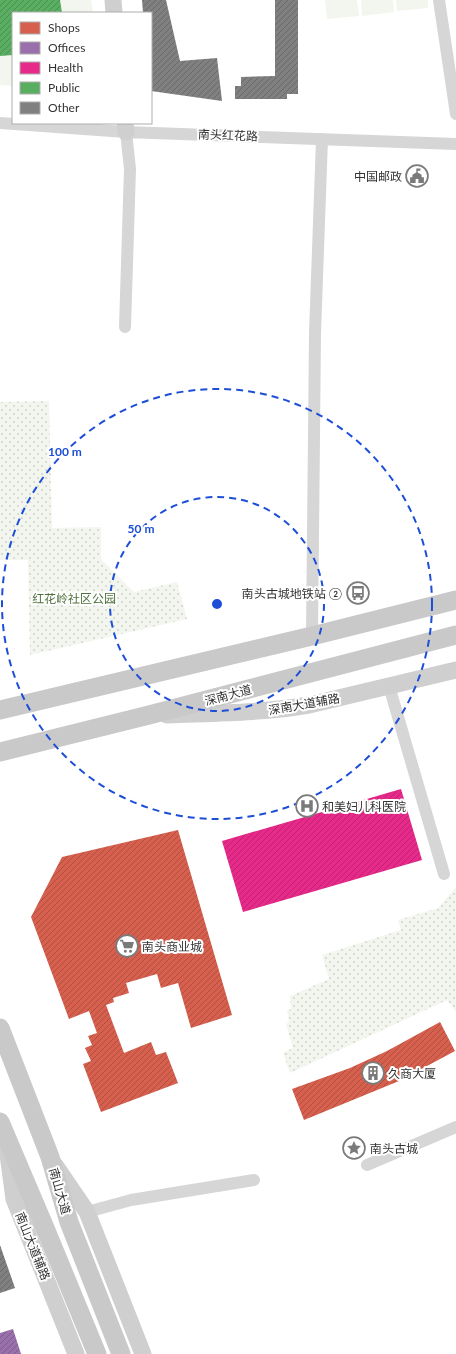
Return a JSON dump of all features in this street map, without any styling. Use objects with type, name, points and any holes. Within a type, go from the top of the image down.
[{"type":"main road","points":[[0,710],[312,636],[456,600]]},
{"type":"main road","name":"深南大道","points":[[0,752],[456,635]]},
{"type":"main road","name":"南山大道","points":[[0,1028],[50,1157],[69,1222],[121,1354]]},
{"type":"main road","name":"南山大道","points":[[2,1128],[46,1228],[97,1354]]},
{"type":"street","points":[[113,0],[114,12]]},
{"type":"street","points":[[439,0],[456,114]]},
{"type":"street","name":"南头红花路","points":[[0,123],[12,123]]},
{"type":"street","name":"南头红花路","points":[[31,124],[125,127],[322,139],[456,144]]},
{"type":"street","points":[[125,127],[130,170],[125,327]]},
{"type":"street","points":[[312,636],[315,334],[322,139]]},
{"type":"street","name":"深南大道辅路","points":[[149,715],[257,712],[286,709],[309,705],[456,670]]},
{"type":"street","points":[[389,686],[444,874]]},
{"type":"street","points":[[367,1165],[456,1127]]},
{"type":"street","name":"南山大道辅路","points":[[2,1128],[14,1199],[76,1354]]},
{"type":"street","points":[[50,1157],[87,1212],[143,1354]]},
{"type":"street","points":[[87,1212],[131,1200],[254,1180]]},
{"type":"green space","points":[[0,0],[91,0],[93,12],[12,12],[12,86],[0,85]]},
{"type":"green space","points":[[325,0],[357,0],[359,16],[327,19]]},
{"type":"green space","points":[[361,0],[393,0],[394,12],[362,16]]},
{"type":"green space","points":[[396,0],[428,0],[428,8],[397,11]]},
{"type":"green space","name":"红花岭社区公园","points":[[49,401],[52,528],[101,527],[101,559],[134,592],[177,582],[187,619],[30,655],[28,560],[0,560],[0,402]]},
{"type":"green space","points":[[456,887],[456,1012],[447,1000],[290,1073],[283,1053],[293,1048],[286,1024],[289,1022],[287,1011],[291,1009],[290,996],[329,979],[322,955],[401,930],[398,920],[438,908]]},
{"type":"building: Shops","name":"南头商业城","points":[[178,830],[232,1015],[191,1028],[178,983],[161,988],[157,974],[126,983],[129,993],[113,998],[114,1002],[106,1005],[124,1053],[151,1042],[156,1055],[166,1052],[178,1083],[101,1112],[83,1064],[91,1061],[85,1048],[92,1045],[88,1036],[97,1033],[89,1011],[69,1019],[31,917],[62,857]]},
{"type":"building: Shops","name":"久商大厦","points":[[440,1022],[455,1051],[399,1081],[304,1120],[292,1089],[350,1068],[387,1051]]},
{"type":"building: Offices","points":[[13,1329],[21,1354],[0,1354],[0,1333]]},
{"type":"building: Health","name":"和美妇儿科医院","points":[[401,789],[422,860],[243,912],[222,841]]},
{"type":"building: Public","points":[[0,0],[60,0],[62,12],[12,12],[12,55],[0,56]]},
{"type":"building: Other","points":[[142,0],[166,0],[180,61],[217,58],[222,101],[152,91],[152,12],[143,12]]},
{"type":"building: Other","points":[[275,0],[298,0],[298,94],[287,94],[287,99],[235,99],[235,86],[241,86],[241,77],[275,76]]},
{"type":"building: Other","points":[[0,1245],[15,1288],[0,1293]]},
{"type":"place","name":"中国邮政","points":[[417,176]]},
{"type":"place","name":"南头古城地铁站 ②","points":[[358,593]]},
{"type":"place","name":"和美妇儿科医院","points":[[307,806]]},
{"type":"place","name":"南头商业城","points":[[127,946]]},
{"type":"place","name":"久商大厦","points":[[373,1073]]},
{"type":"place","name":"南头古城","points":[[354,1148]]}]
